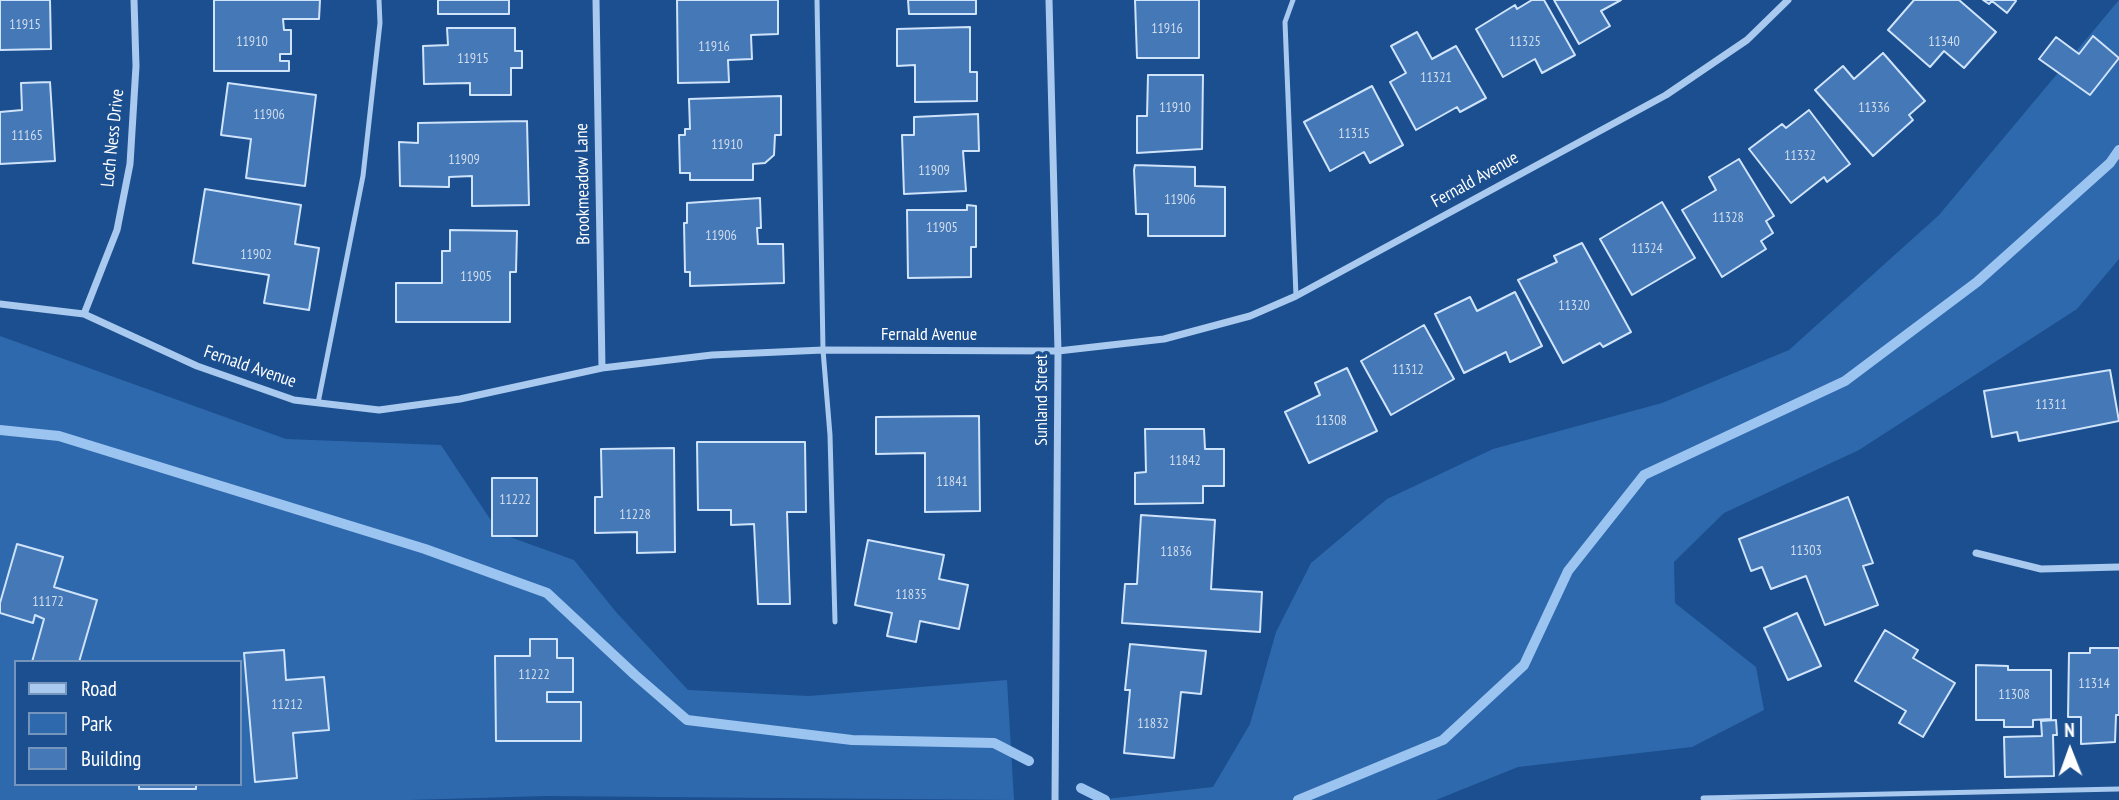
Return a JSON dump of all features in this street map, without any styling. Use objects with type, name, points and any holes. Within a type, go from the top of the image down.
[{"type":"street","name":"Loch Ness Drive","points":[[84,314],[117,230],[130,164],[136,66],[134,0]]},
{"type":"street","name":"Brookmeadow Lane","points":[[596,0],[602,368]]},
{"type":"street","name":"Sunland Street","points":[[1049,0],[1058,351],[1055,800]]},
{"type":"street","name":"Fernald Avenue","points":[[0,304],[84,314],[197,366],[294,400],[379,410],[460,399],[602,368],[712,355],[823,350],[1058,351],[1164,339],[1250,316],[1296,296],[1666,94],[1746,40],[1788,0]]},
{"type":"street","points":[[1976,553],[2041,569],[2119,567]]},
{"type":"lane","points":[[318,403],[363,176],[380,23],[379,0]]},
{"type":"lane","points":[[817,0],[823,350],[831,435],[835,622]]},
{"type":"lane","points":[[1293,0],[1284,22],[1296,296]]},
{"type":"lane","points":[[1703,798],[2119,789]]},
{"type":"green space","points":[[2119,0],[2119,259],[2077,309],[1859,450],[1724,513],[1674,562],[1675,603],[1756,667],[1764,710],[1692,747],[1518,767],[1436,800],[1097,800],[1213,787],[1250,724],[1276,632],[1311,563],[1387,499],[1493,449],[1662,403],[1789,350],[1939,215]]},
{"type":"green space","points":[[0,336],[286,439],[441,445],[492,522],[510,537],[574,560],[616,612],[688,690],[809,696],[1007,680],[1014,800],[546,796],[409,800],[0,800]]},
{"type":"building","points":[[0,0],[50,0],[51,49],[0,50]]},
{"type":"building","points":[[214,0],[320,0],[319,19],[283,19],[284,30],[291,30],[291,54],[280,54],[280,61],[289,61],[289,71],[214,71]]},
{"type":"building","points":[[438,0],[509,0],[509,14],[438,14]]},
{"type":"building","points":[[677,0],[778,0],[778,34],[751,35],[752,59],[728,60],[729,82],[678,83]]},
{"type":"building","points":[[908,0],[976,0],[976,14],[909,14]]},
{"type":"building","points":[[1135,0],[1199,0],[1199,58],[1137,58]]},
{"type":"building","points":[[1532,0],[1544,0],[1575,55],[1542,73],[1535,59],[1503,77],[1476,29],[1515,5],[1517,9]]},
{"type":"building","points":[[1554,0],[1621,0],[1601,11],[1610,26],[1579,44]]},
{"type":"building","points":[[1914,0],[1959,0],[1996,32],[1964,68],[1944,51],[1930,67],[1888,30]]},
{"type":"building","points":[[1983,0],[2016,1],[2007,13],[1992,1],[1989,4]]},
{"type":"building","points":[[970,27],[970,72],[977,72],[977,101],[915,102],[915,65],[897,66],[897,29]]},
{"type":"building","points":[[447,28],[515,28],[515,51],[522,51],[522,68],[511,68],[511,95],[470,95],[470,83],[424,84],[423,46],[448,45]]},
{"type":"building","points":[[1417,32],[1432,59],[1456,46],[1486,98],[1460,112],[1457,107],[1416,130],[1390,82],[1406,73],[1391,46]]},
{"type":"building","points":[[2093,36],[2119,58],[2090,95],[2039,59],[2056,37],[2079,54]]},
{"type":"building","points":[[1883,53],[1925,101],[1909,115],[1913,120],[1873,156],[1815,90],[1843,66],[1854,79]]},
{"type":"building","points":[[1148,75],[1203,75],[1202,149],[1137,153],[1137,116],[1147,116]]},
{"type":"building","points":[[50,82],[55,161],[0,164],[0,112],[22,110],[21,83]]},
{"type":"building","points":[[228,83],[316,95],[305,186],[246,178],[251,139],[221,135]]},
{"type":"building","points":[[1372,86],[1403,145],[1370,163],[1364,152],[1330,171],[1304,122]]},
{"type":"building","points":[[781,96],[781,135],[775,135],[774,155],[765,163],[753,164],[753,180],[690,180],[690,173],[680,173],[679,135],[685,135],[685,129],[690,129],[689,99]]},
{"type":"building","points":[[1809,110],[1850,164],[1827,182],[1824,177],[1791,203],[1749,149],[1782,124],[1786,128]]},
{"type":"building","points":[[978,114],[979,151],[963,151],[966,191],[904,194],[902,135],[914,135],[914,117]]},
{"type":"building","points":[[527,121],[529,205],[472,206],[472,176],[449,177],[449,187],[400,186],[399,142],[418,143],[418,123]]},
{"type":"building","points":[[1739,159],[1774,216],[1766,221],[1773,233],[1761,241],[1766,249],[1722,277],[1682,210],[1716,190],[1709,177]]},
{"type":"building","points":[[1135,165],[1195,167],[1195,186],[1225,187],[1225,236],[1148,236],[1148,214],[1136,214]]},
{"type":"building","points":[[205,189],[301,205],[295,244],[319,248],[309,310],[264,303],[269,275],[193,263]]},
{"type":"building","points":[[760,198],[761,228],[757,228],[758,244],[783,244],[784,283],[690,286],[690,272],[685,272],[684,223],[687,223],[687,203]]},
{"type":"building","points":[[1662,202],[1695,258],[1632,295],[1600,239]]},
{"type":"building","points":[[967,205],[976,206],[976,247],[971,247],[971,277],[908,278],[907,210],[967,210]]},
{"type":"building","points":[[450,230],[517,231],[516,272],[510,272],[510,322],[396,322],[396,283],[442,283],[442,251],[450,251]]},
{"type":"building","points":[[1582,243],[1631,332],[1603,347],[1600,343],[1563,363],[1518,280],[1557,262],[1554,256]]},
{"type":"building","points":[[1515,292],[1542,346],[1510,362],[1506,352],[1464,373],[1435,314],[1470,297],[1477,311]]},
{"type":"building","points":[[1424,325],[1454,379],[1391,415],[1361,361]]},
{"type":"building","points":[[1347,368],[1377,431],[1309,463],[1285,412],[1320,395],[1315,383]]},
{"type":"building","points":[[2110,370],[2119,421],[2019,441],[2017,432],[1992,437],[1984,391]]},
{"type":"building","points":[[979,416],[980,511],[925,512],[925,453],[876,454],[876,417]]},
{"type":"building","points":[[1145,429],[1204,429],[1205,449],[1224,449],[1224,486],[1203,486],[1203,503],[1135,504],[1135,473],[1146,472]]},
{"type":"building","points":[[697,442],[805,442],[806,512],[787,512],[790,604],[758,604],[754,524],[731,525],[731,510],[698,510]]},
{"type":"building","points":[[674,448],[675,552],[637,553],[637,532],[595,533],[595,497],[602,497],[601,449]]},
{"type":"building","points":[[492,478],[537,478],[537,536],[492,536]]},
{"type":"building","points":[[1848,497],[1873,563],[1863,566],[1878,605],[1825,625],[1806,576],[1771,589],[1762,567],[1751,571],[1739,539]]},
{"type":"building","points":[[1141,515],[1215,520],[1211,589],[1262,592],[1260,632],[1122,623],[1125,584],[1137,584]]},
{"type":"building","points":[[868,540],[944,555],[939,579],[968,585],[959,629],[920,621],[916,642],[887,636],[892,613],[855,605]]},
{"type":"building","points":[[17,544],[63,557],[54,587],[97,600],[80,660],[33,660],[44,619],[35,615],[33,623],[0,613],[0,603]]},
{"type":"building","points":[[1797,613],[1821,666],[1788,680],[1764,628]]},
{"type":"building","points":[[1885,630],[1918,650],[1913,658],[1955,683],[1923,737],[1899,723],[1906,711],[1855,681]]},
{"type":"building","points":[[530,639],[557,639],[557,658],[573,658],[573,692],[547,692],[547,702],[581,702],[581,741],[496,741],[495,656],[530,656]]},
{"type":"building","points":[[1130,644],[1206,651],[1201,694],[1181,692],[1174,758],[1124,753],[1130,690],[1125,690]]},
{"type":"building","points":[[2090,648],[2119,648],[2119,715],[2116,715],[2115,742],[2081,744],[2081,717],[2068,717],[2069,653],[2090,653]]},
{"type":"building","points":[[284,650],[286,680],[324,677],[329,730],[293,733],[297,778],[255,782],[244,653]]},
{"type":"building","points":[[1976,665],[2008,666],[2008,670],[2051,670],[2051,719],[2033,720],[2033,727],[2004,727],[2004,720],[1976,720]]},
{"type":"building","points":[[2056,720],[2057,735],[2053,735],[2054,776],[2005,777],[2004,737],[2042,736],[2041,721]]},
{"type":"building","points":[[139,786],[196,786],[196,789],[139,789]]},
{"type":"waterway","points":[[1298,800],[1443,740],[1524,665],[1568,571],[1644,475],[1845,381],[1977,282],[2110,163],[2119,150]]},
{"type":"waterway","points":[[0,430],[59,436],[425,549],[547,593],[687,720],[852,740],[994,743],[1029,761]]},
{"type":"waterway","points":[[1081,788],[1105,800]]}]
